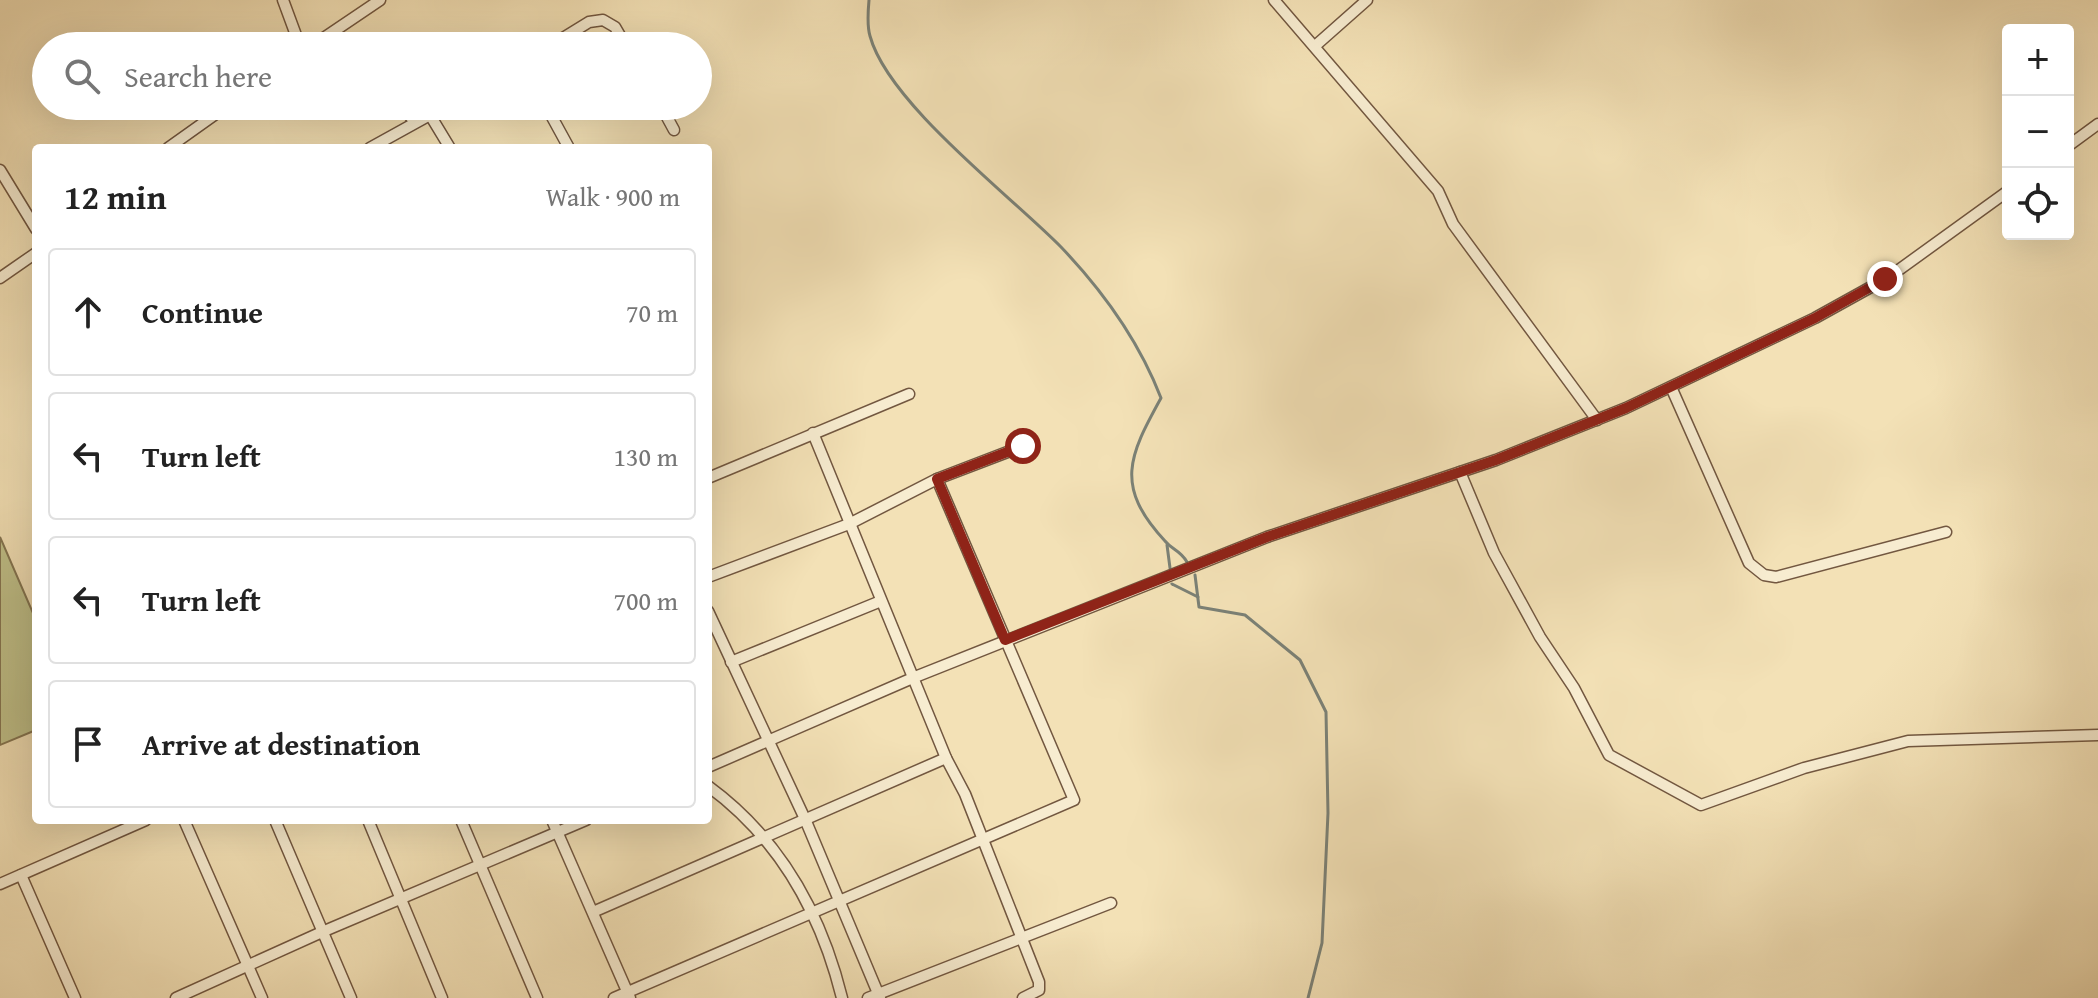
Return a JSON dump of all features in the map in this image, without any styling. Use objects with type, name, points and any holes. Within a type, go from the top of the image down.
[{"type":"street","points":[[283,0],[295,32]]},
{"type":"street","points":[[335,32],[380,0]]},
{"type":"street","points":[[1274,0],[1365,110],[1438,191],[1453,224],[1597,420]]},
{"type":"street","points":[[1315,46],[1367,0]]},
{"type":"street","points":[[573,32],[589,22],[603,20],[618,32]]},
{"type":"street","points":[[174,144],[207,120]]},
{"type":"street","points":[[377,144],[419,120]]},
{"type":"street","points":[[433,120],[448,144]]},
{"type":"street","points":[[554,120],[567,144]]},
{"type":"street","points":[[669,120],[674,130]]},
{"type":"street","points":[[2074,142],[2098,124]]},
{"type":"street","points":[[0,170],[32,222]]},
{"type":"street","points":[[712,765],[915,677],[1267,537],[1460,472],[1597,420],[1815,318],[1889,277],[2002,195]]},
{"type":"street","points":[[0,278],[32,256]]},
{"type":"street","points":[[1671,387],[1749,563],[1764,575],[1776,577],[1946,532]]},
{"type":"street","points":[[712,476],[909,394]]},
{"type":"street","points":[[813,433],[946,758],[983,839],[1040,986],[1023,998]]},
{"type":"street","points":[[712,575],[849,524],[937,479],[1023,446]]},
{"type":"street","points":[[1460,472],[1494,553],[1540,637],[1574,688],[1609,755],[1701,805],[1804,768],[1908,741],[2098,735]]},
{"type":"street","points":[[614,998],[629,995],[840,899],[1074,800],[937,479]]},
{"type":"street","points":[[731,662],[881,601]]},
{"type":"street","points":[[712,620],[840,899],[876,997],[1111,903]]},
{"type":"street","points":[[593,912],[946,758]]},
{"type":"street","points":[[712,789],[737,807],[764,836],[794,878],[823,935],[837,996]]},
{"type":"street","points":[[0,884],[137,824]]},
{"type":"street","points":[[186,824],[262,998]]},
{"type":"street","points":[[277,824],[351,998]]},
{"type":"street","points":[[370,824],[442,998]]},
{"type":"street","points":[[463,824],[537,998]]},
{"type":"street","points":[[554,824],[629,995]]},
{"type":"street","points":[[176,998],[322,932],[577,824]]},
{"type":"street","points":[[21,875],[75,998]]},
{"type":"green space","points":[[0,537],[32,611],[32,732],[0,745]]},
{"type":"waterway","points":[[869,0],[870,36],[881,62],[900,90],[954,148],[1061,247],[1092,282],[1131,337],[1161,398],[1135,454],[1133,487],[1138,504],[1149,521],[1187,562]]},
{"type":"waterway","points":[[1167,545],[1170,568]]},
{"type":"waterway","points":[[1195,575],[1199,607],[1245,615],[1300,660],[1326,712],[1328,813],[1322,943],[1308,998]]},
{"type":"waterway","points":[[1172,584],[1198,597]]},
{"type":"route","points":[[1023,446],[937,479],[1005,640],[1267,537],[1496,460],[1626,408],[1815,318],[1885,279]]}]
